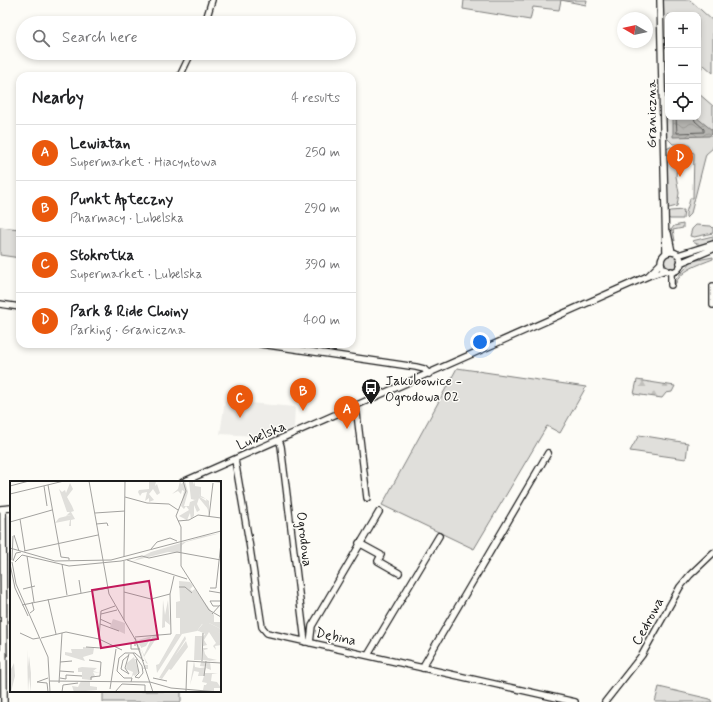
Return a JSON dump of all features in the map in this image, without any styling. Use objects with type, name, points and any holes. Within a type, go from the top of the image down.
[{"type":"street","points":[[208,16],[212,0]]},
{"type":"street","name":"Graniczna","points":[[660,0],[663,71],[664,210],[672,254]]},
{"type":"street","points":[[182,72],[188,60]]},
{"type":"street","points":[[648,276],[661,264],[662,257],[713,244]]},
{"type":"street","points":[[648,276],[677,269],[680,263],[713,249]]},
{"type":"street","points":[[672,254],[680,263]]},
{"type":"street","points":[[661,264],[668,271],[672,285]]},
{"type":"street","name":"Lubelska","points":[[185,481],[648,276]]},
{"type":"street","points":[[713,286],[713,305]]},
{"type":"street","points":[[0,304],[16,306]]},
{"type":"street","points":[[288,348],[416,367],[424,369],[429,374]]},
{"type":"street","points":[[357,414],[367,498]]},
{"type":"street","name":"Ogrodowa","points":[[279,440],[307,642]]},
{"type":"street","points":[[422,668],[548,454]]},
{"type":"street","name":"Dębina","points":[[235,460],[262,627],[267,634],[368,655],[550,700],[574,702]]},
{"type":"street","points":[[1,509],[4,702]]},
{"type":"street","points":[[307,642],[312,626],[359,543],[379,512]]},
{"type":"street","points":[[368,655],[439,536]]},
{"type":"street","points":[[359,543],[381,555],[378,561],[399,573]]},
{"type":"street","name":"Cedrowa","points":[[605,702],[642,655],[680,587],[713,553]]},
{"type":"shaded area","points":[[225,401],[295,407],[294,427],[272,437],[220,434]]},
{"type":"shaded area","points":[[7,515],[10,515],[10,549],[7,549]]},
{"type":"green space","points":[[464,0],[561,0],[559,10],[533,7],[530,20],[463,9]]},
{"type":"green space","points":[[561,0],[587,0],[586,5]]},
{"type":"green space","points":[[662,0],[690,0],[713,21],[713,73],[704,65],[701,68],[701,12],[665,12],[665,47],[663,46]]},
{"type":"green space","points":[[664,85],[665,120],[701,120],[701,96],[713,106],[713,148],[706,154],[691,213],[686,218],[690,198],[693,198],[694,153],[691,152],[690,146],[687,144],[673,144],[668,139],[665,139]]},
{"type":"green space","points":[[670,147],[677,148],[679,151],[676,176],[679,193],[677,206],[669,208],[666,206],[665,150]]},
{"type":"green space","points":[[684,210],[683,219],[668,218],[668,212],[670,211]]},
{"type":"green space","points":[[683,224],[683,228],[673,230],[675,241],[671,238],[671,230],[674,226]]},
{"type":"green space","points":[[696,225],[711,226],[713,228],[713,233],[694,237],[690,236],[692,229]]},
{"type":"green space","points":[[0,227],[16,229],[16,257],[0,255]]},
{"type":"green space","points":[[713,236],[713,241],[705,244],[697,244],[692,241]]},
{"type":"green space","points":[[671,255],[676,257],[678,262],[676,267],[671,269],[666,267],[664,262],[666,257]]},
{"type":"green space","points":[[713,257],[713,259],[685,272],[677,280],[675,285],[675,280],[692,261]]},
{"type":"green space","points":[[457,368],[586,387],[560,433],[547,426],[474,549],[382,505]]},
{"type":"green space","points":[[637,380],[675,386],[672,392],[666,393],[662,398],[634,394]]},
{"type":"green space","points":[[639,435],[688,443],[686,459],[630,451]]},
{"type":"green space","points":[[659,687],[710,699],[712,702],[655,702]]},
{"type":"green space","points":[[103,692],[181,692],[181,702],[103,702]]},
{"type":"water","points":[[673,120],[700,120],[712,130],[712,134],[709,136],[673,137]]},
{"type":"place","name":"Park & Ride Choiny","points":[[680,177]]},
{"type":"place","name":"Jakubowice - Ogrodowa 02","points":[[371,405]]},
{"type":"place","name":"Punkt Apteczny","points":[[303,411]]},
{"type":"place","name":"Stokrotka","points":[[240,418]]},
{"type":"place","name":"Lewiatan","points":[[347,429]]}]
